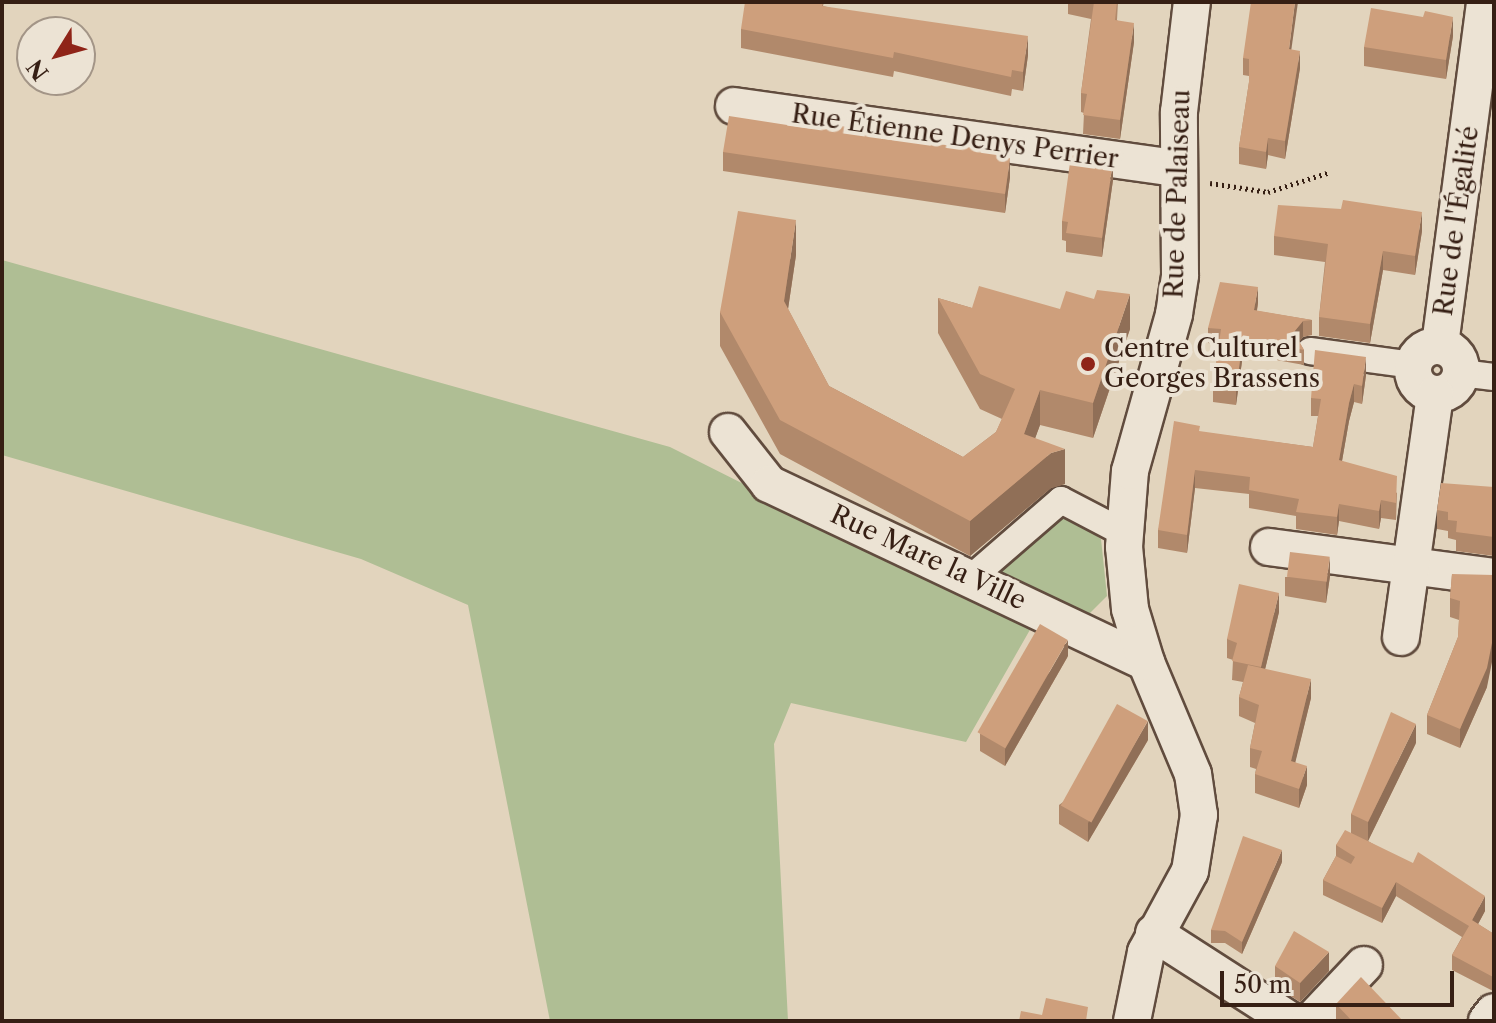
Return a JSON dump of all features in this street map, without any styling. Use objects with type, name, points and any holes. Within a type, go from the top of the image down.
[{"type":"street","name":"Rue de Palaiseau","points":[[1132,1021],[1154,933],[1190,871],[1199,815],[1193,774],[1146,662],[1130,609],[1124,533],[1130,471],[1174,314],[1180,275],[1177,181],[1192,2]]},
{"type":"street","name":"Rue de l'Égalité","points":[[1401,637],[1411,564],[1448,371],[1479,161],[1485,2]]},
{"type":"street","name":"Rue Étienne Denys Perrier","points":[[734,106],[1177,181]]},
{"type":"street","points":[[1310,351],[1448,371]]},
{"type":"street","name":"Rue Mare la Ville","points":[[728,432],[769,484],[1146,662]]},
{"type":"street","points":[[971,578],[1061,500],[1124,533]]},
{"type":"street","points":[[1269,547],[1494,577]]},
{"type":"street","points":[[1154,933],[1291,1021]]},
{"type":"street","points":[[1311,1021],[1364,965]]},
{"type":"street","points":[[1487,1021],[1494,1012]]},
{"type":"path","points":[[1177,181],[1199,181],[1268,192],[1330,172]]},
{"type":"green space","points":[[2,260],[670,447],[1031,628],[966,742],[791,703],[774,744],[788,1021],[550,1021],[468,605],[361,559],[2,455]]},
{"type":"green space","points":[[1059,510],[1101,539],[1107,596],[1088,615],[994,573]]},
{"type":"building","points":[[745,2],[823,2],[822,6],[1028,36],[1023,72],[1012,70],[1011,77],[894,52],[893,58],[741,29]]},
{"type":"building","points":[[1094,2],[1117,2],[1115,20],[1134,23],[1120,120],[1083,115],[1087,94],[1081,93]]},
{"type":"building","points":[[1251,2],[1295,2],[1289,49],[1300,51],[1285,141],[1268,138],[1266,152],[1239,147],[1249,82],[1249,59],[1243,58]]},
{"type":"building","points":[[1371,8],[1423,17],[1425,11],[1453,17],[1446,60],[1364,47]]},
{"type":"building","points":[[729,116],[813,129],[814,122],[882,132],[881,139],[1000,150],[999,156],[1010,158],[1005,194],[723,152]]},
{"type":"building","points":[[1071,155],[1113,161],[1102,238],[1066,233],[1068,222],[1062,221]]},
{"type":"building","points":[[1343,200],[1422,212],[1415,256],[1383,251],[1370,324],[1319,317],[1328,244],[1274,236],[1278,205],[1341,209]]},
{"type":"building","points":[[738,211],[796,220],[784,301],[829,386],[963,457],[996,432],[1015,389],[980,374],[938,298],[972,308],[979,286],[1060,309],[1066,291],[1094,299],[1097,290],[1130,294],[1093,403],[1040,390],[1024,434],[1065,449],[1051,453],[970,521],[780,420],[720,312]]},
{"type":"building","points":[[1220,282],[1258,287],[1254,310],[1312,320],[1303,321],[1294,332],[1304,350],[1243,338],[1236,390],[1213,386],[1221,329],[1208,328]]},
{"type":"building","points":[[1315,350],[1366,357],[1362,386],[1354,384],[1349,403],[1339,460],[1397,476],[1396,503],[1381,500],[1379,511],[1339,504],[1337,517],[1296,512],[1299,499],[1249,490],[1250,477],[1195,470],[1187,535],[1158,530],[1174,421],[1200,426],[1199,431],[1313,447],[1321,399],[1311,398]]},
{"type":"building","points":[[1441,483],[1494,487],[1494,537],[1456,532],[1457,521],[1448,520],[1448,512],[1437,510]]},
{"type":"building","points":[[1290,552],[1330,557],[1327,582],[1287,577]]},
{"type":"building","points":[[1452,574],[1494,575],[1494,633],[1487,668],[1460,729],[1427,715],[1458,637],[1460,601],[1450,598]]},
{"type":"building","points":[[1239,584],[1279,593],[1261,667],[1232,661],[1237,643],[1227,639]]},
{"type":"building","points":[[1040,624],[1068,640],[1005,748],[978,732]]},
{"type":"building","points":[[1248,665],[1311,679],[1291,761],[1307,766],[1299,789],[1255,774],[1262,751],[1250,748],[1259,705],[1239,697]]},
{"type":"building","points":[[1117,704],[1148,721],[1091,822],[1061,805]]},
{"type":"building","points":[[1391,712],[1416,724],[1368,822],[1351,814]]},
{"type":"building","points":[[1345,830],[1413,863],[1418,852],[1485,896],[1472,920],[1494,934],[1493,977],[1452,955],[1469,926],[1396,882],[1382,908],[1323,880],[1336,856],[1351,864],[1355,857],[1336,845]]},
{"type":"building","points":[[1243,836],[1282,850],[1242,942],[1225,931],[1211,930]]},
{"type":"building","points":[[1294,931],[1329,952],[1300,983],[1275,966]]},
{"type":"building","points":[[1361,977],[1403,1021],[1352,1021],[1336,1004]]},
{"type":"building","points":[[1046,998],[1088,1007],[1086,1021],[1019,1021],[1021,1011],[1042,1015]]},
{"type":"place","name":"Centre Culturel Georges Brassens","points":[[1088,364]]}]
